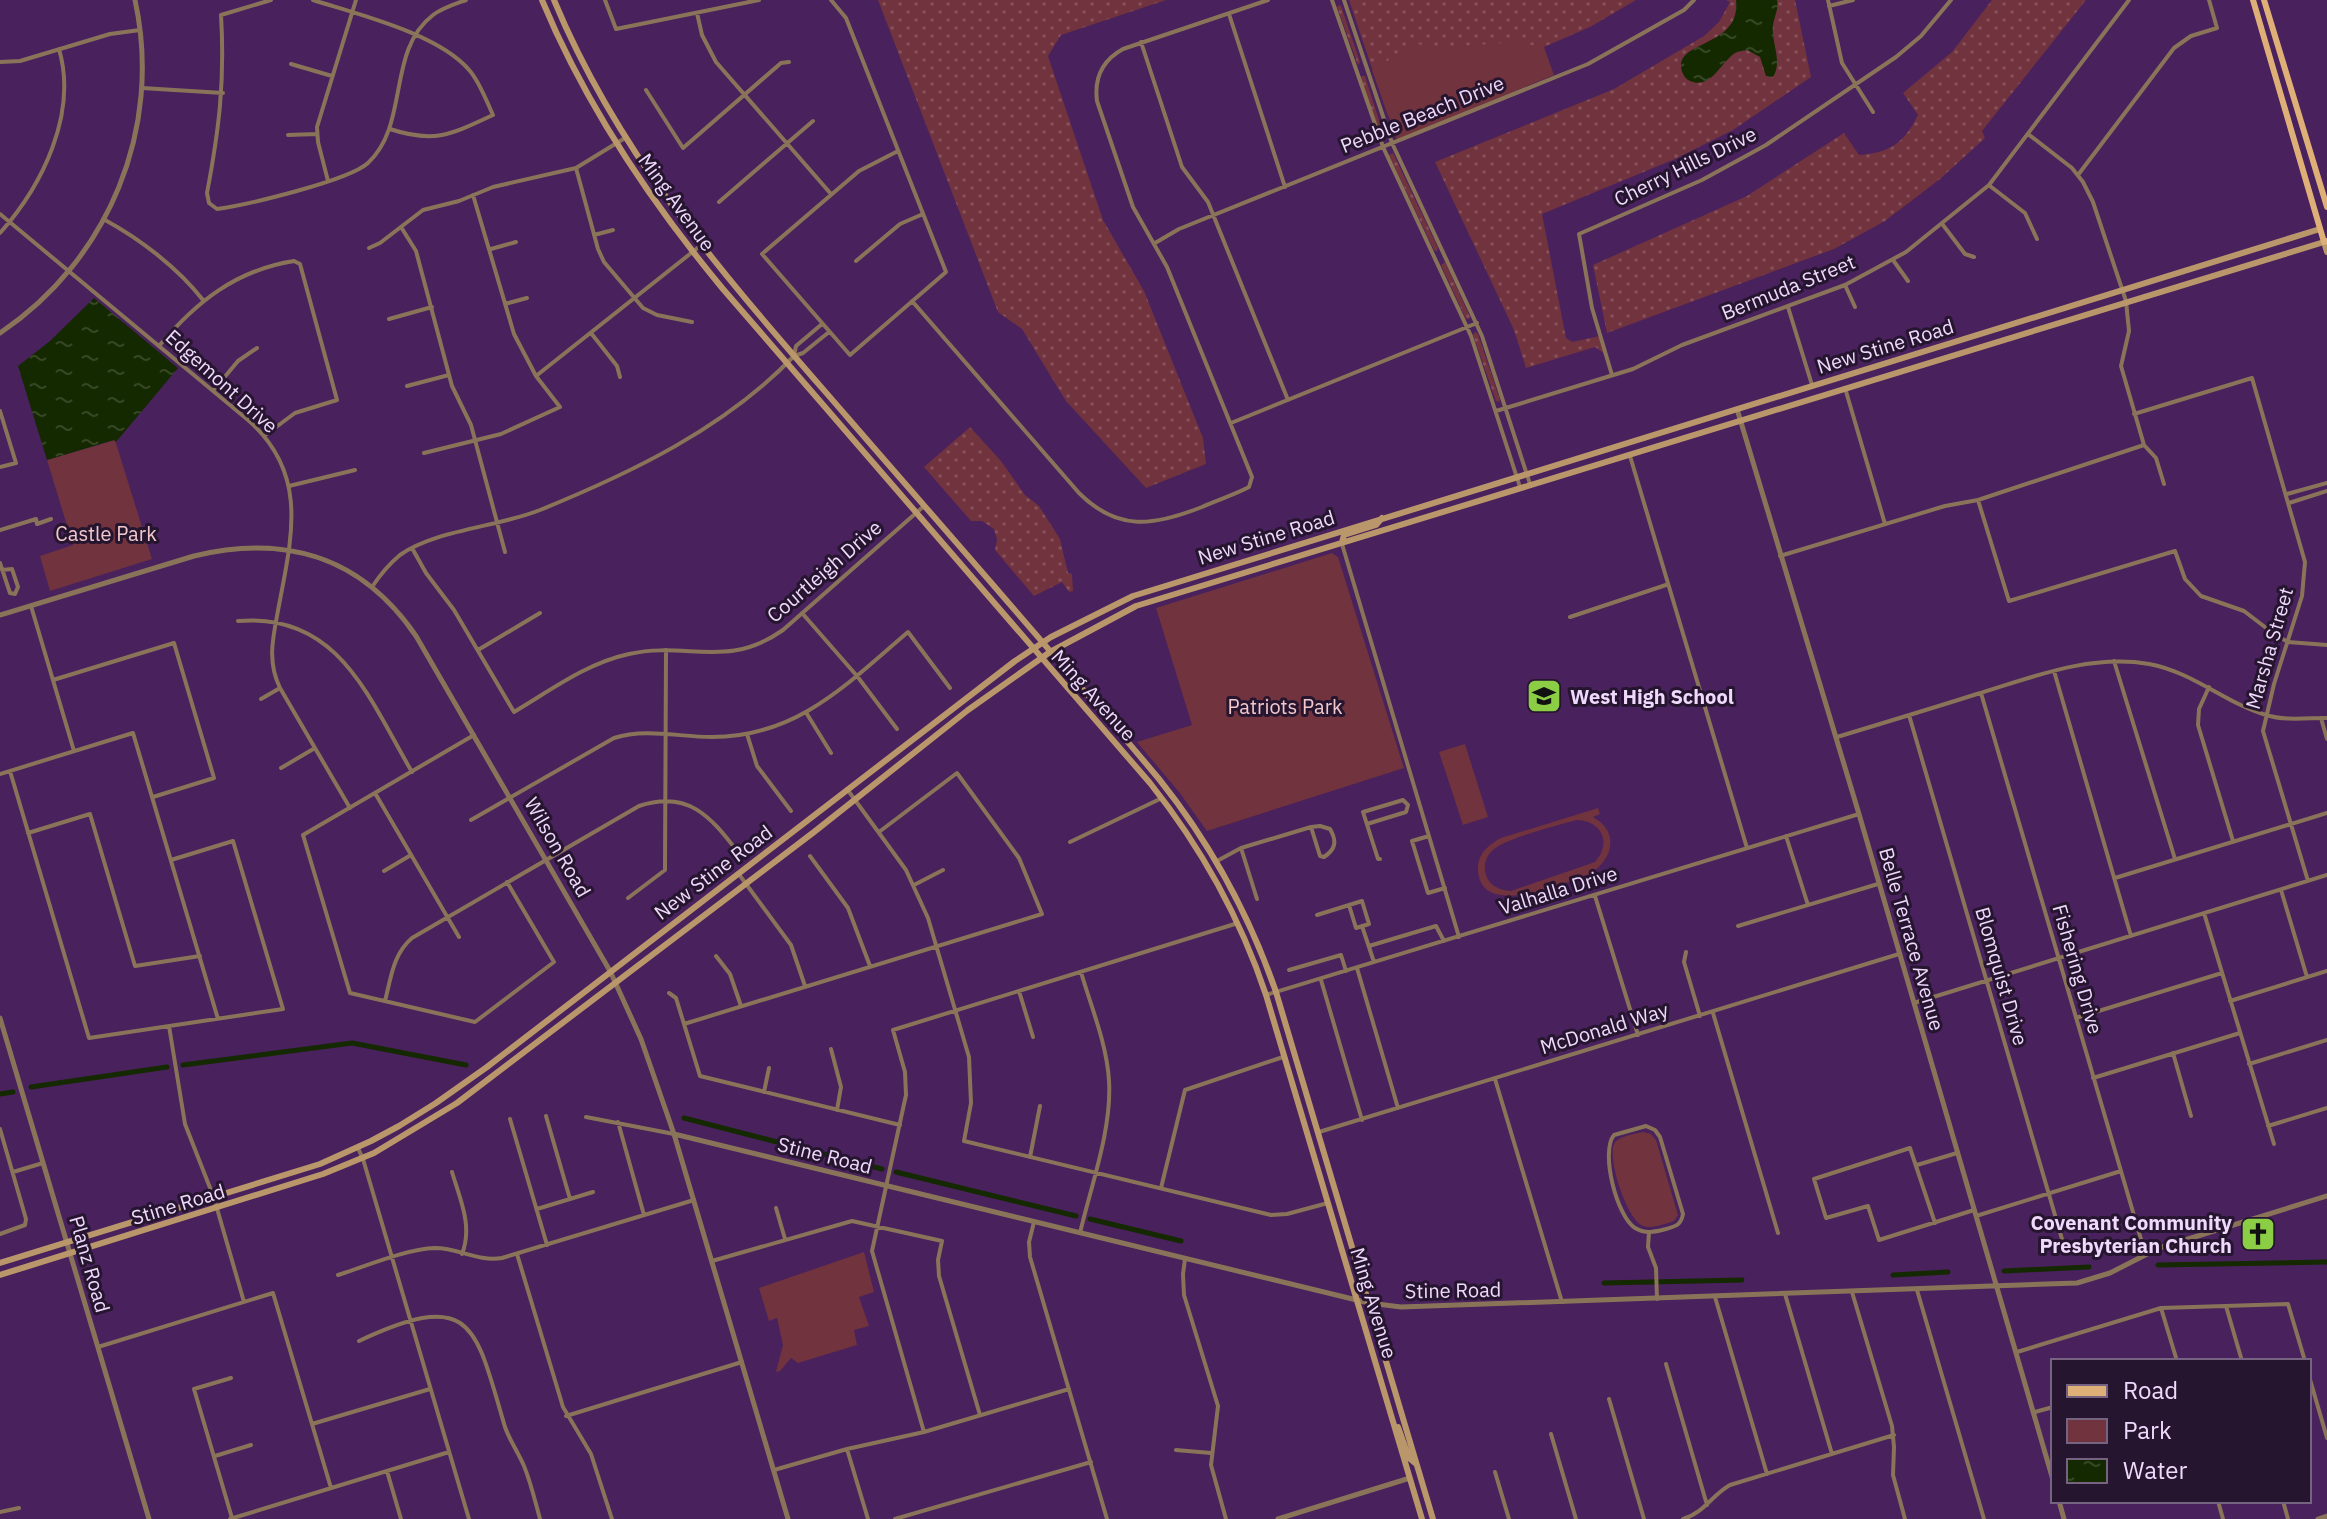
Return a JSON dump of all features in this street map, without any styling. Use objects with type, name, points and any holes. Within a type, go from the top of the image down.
[{"type":"main road","name":"Ming Avenue","points":[[542,0],[580,80],[617,144],[693,253],[1162,798],[1192,840],[1223,893],[1266,995],[1422,1519]]},
{"type":"main road","name":"Ming Avenue","points":[[554,0],[590,76],[625,138],[700,246],[1159,779],[1217,861],[1246,916],[1276,992],[1432,1519]]},
{"type":"main road","points":[[2253,0],[2324,228],[2327,252]]},
{"type":"main road","points":[[2264,0],[2327,207]]},
{"type":"main road","name":"New Stine Road","points":[[358,1148],[454,1091],[1041,643],[1106,608],[1146,590],[2324,228]]},
{"type":"main road","name":"New Stine Road","points":[[363,1159],[457,1103],[1040,658],[1093,627],[1149,600],[2326,241]]},
{"type":"main road","points":[[2229,257],[2233,269]]},
{"type":"main road","points":[[1342,542],[1344,535],[1376,525],[1382,518]]},
{"type":"main road","points":[[1306,553],[1331,534]]},
{"type":"main road","points":[[1162,798],[1170,800],[1202,836]]},
{"type":"main road","points":[[1223,893],[1238,912],[1246,916]]},
{"type":"main road","points":[[1238,923],[1245,926],[1261,950]]},
{"type":"main road","points":[[1295,1090],[1310,1124],[1319,1132]]},
{"type":"main road","points":[[1309,1136],[1316,1141],[1330,1171]]},
{"type":"main road","name":"Stine Road","points":[[0,1263],[294,1173],[358,1148]]},
{"type":"main road","name":"Stine Road","points":[[0,1275],[292,1185],[363,1159]]},
{"type":"main road","points":[[1392,1417],[1409,1458],[1415,1463]]},
{"type":"main road","points":[[1410,1478],[1416,1482],[1432,1519]]},
{"type":"street","points":[[0,333],[45,298],[70,271],[105,220],[132,153],[142,88],[140,30],[135,0]]},
{"type":"street","points":[[271,0],[221,15],[223,93],[220,127],[207,193],[211,206],[220,209],[328,181],[353,173],[368,162],[381,147],[390,129],[405,59],[417,35],[434,14],[466,0]]},
{"type":"street","points":[[313,0],[417,35],[464,64],[493,115],[436,138],[417,137],[390,129]]},
{"type":"street","points":[[328,181],[317,134],[319,118],[356,0]]},
{"type":"street","points":[[605,0],[616,29],[759,0]]},
{"type":"street","points":[[831,0],[846,18],[946,272],[850,355],[762,254],[859,171],[898,151]]},
{"type":"street","points":[[912,301],[1079,493],[1103,512],[1133,522],[1154,522],[1174,518],[1249,487],[1252,477],[1167,267],[1131,202],[1097,101],[1097,85],[1101,70],[1116,53],[1268,0]]},
{"type":"street","points":[[1333,0],[1383,147],[1467,328],[1520,487]]},
{"type":"street","points":[[1344,0],[1392,143],[1477,323],[1530,484]]},
{"type":"street","name":"Pebble Beach Drive","points":[[1154,243],[1213,216],[1588,64],[1684,10],[1694,0]]},
{"type":"street","points":[[1853,0],[1829,3],[1839,54],[1873,112]]},
{"type":"street","name":"Cherry Hills Drive","points":[[1612,375],[1592,308],[1579,234],[1724,170],[1766,145],[1909,47],[1951,0]]},
{"type":"street","name":"Bermuda Street","points":[[1496,411],[1633,369],[1682,345],[1845,285],[1893,259],[1989,185],[2129,0]]},
{"type":"street","points":[[2078,175],[2174,48],[2191,36],[2217,28],[2209,0]]},
{"type":"street","points":[[697,13],[711,54],[831,194]]},
{"type":"street","points":[[1229,13],[1285,187]]},
{"type":"street","points":[[0,62],[20,61],[110,34],[140,30]]},
{"type":"street","points":[[1141,42],[1182,167],[1204,196],[1288,400]]},
{"type":"street","points":[[0,233],[38,179],[57,133],[65,84],[59,49]]},
{"type":"street","points":[[646,90],[683,148],[781,63],[789,62]]},
{"type":"street","points":[[291,64],[332,76]]},
{"type":"street","points":[[1355,70],[1366,67]]},
{"type":"street","points":[[142,88],[223,93]]},
{"type":"street","points":[[719,202],[813,121]]},
{"type":"street","points":[[288,135],[317,134]]},
{"type":"street","points":[[2028,134],[2078,175],[2093,202],[2126,301],[2129,331],[2121,366],[2144,445],[2156,458],[2164,484]]},
{"type":"street","points":[[369,248],[423,210],[534,176],[576,168],[625,138]]},
{"type":"street","points":[[576,168],[604,262],[633,299],[649,312],[692,322]]},
{"type":"street","points":[[1989,185],[2025,213],[2037,239]]},
{"type":"street","points":[[424,453],[501,434],[560,407],[536,376],[514,334],[473,195]]},
{"type":"street","name":"Edgemont Drive","points":[[0,214],[264,436],[281,463],[289,486],[292,521],[271,661],[280,688],[350,808]]},
{"type":"street","points":[[856,261],[900,224],[923,214]]},
{"type":"street","points":[[105,220],[135,239],[190,284],[203,300]]},
{"type":"street","points":[[1942,224],[1965,254],[1974,257]]},
{"type":"street","points":[[401,227],[416,251],[449,375],[475,440],[505,552]]},
{"type":"street","points":[[594,235],[613,230]]},
{"type":"street","points":[[490,249],[516,242]]},
{"type":"street","points":[[536,376],[700,246]]},
{"type":"street","points":[[1893,259],[1908,281]]},
{"type":"street","points":[[159,346],[203,300],[233,280],[294,261],[302,266],[337,400],[295,413],[264,436]]},
{"type":"street","points":[[1845,285],[1855,307]]},
{"type":"street","points":[[505,304],[527,298]]},
{"type":"street","points":[[1787,306],[1812,385]]},
{"type":"street","points":[[389,319],[432,307]]},
{"type":"street","points":[[1230,424],[1477,323]]},
{"type":"street","points":[[794,356],[796,346],[822,324]]},
{"type":"street","points":[[591,332],[617,366],[620,377]]},
{"type":"street","points":[[372,587],[394,561],[412,548],[496,525],[558,503],[674,447],[715,421],[794,356],[803,353],[829,332]]},
{"type":"street","points":[[213,391],[238,361],[257,348]]},
{"type":"street","points":[[407,386],[449,375]]},
{"type":"street","name":"Marsha Street","points":[[2134,414],[2252,378],[2303,549],[2305,573],[2302,596],[2266,715],[2264,739],[2308,881]]},
{"type":"street","points":[[1845,388],[1885,524]]},
{"type":"street","name":"Belle Terrace Avenue","points":[[1737,409],[2051,1472]]},
{"type":"street","points":[[0,411],[16,463],[0,467]]},
{"type":"street","points":[[1780,556],[1945,506],[1978,500],[2144,445]]},
{"type":"street","points":[[1630,454],[1747,848]]},
{"type":"street","points":[[289,486],[355,470]]},
{"type":"street","points":[[2286,495],[2327,483]]},
{"type":"street","points":[[2289,503],[2327,491]]},
{"type":"street","points":[[1978,500],[2009,601],[2175,551],[2185,579],[2194,591],[2244,611],[2288,642],[2327,645]]},
{"type":"street","name":"Courtleigh Drive","points":[[478,650],[514,712],[600,663],[639,652],[666,650],[716,654],[742,650],[775,636],[924,506]]},
{"type":"street","points":[[0,530],[36,519],[37,524],[51,519]]},
{"type":"street","points":[[1342,542],[1459,937]]},
{"type":"street","name":"Wilson Road","points":[[0,615],[224,549],[255,546],[288,550],[330,562],[372,587],[398,612],[416,636],[511,797],[616,983],[654,1072],[674,1134],[788,1519]]},
{"type":"street","points":[[412,548],[478,650],[540,613]]},
{"type":"street","points":[[0,563],[2,570],[10,593],[15,594],[18,587],[12,569],[2,570]]},
{"type":"street","points":[[1570,617],[1667,584]]},
{"type":"street","points":[[31,606],[74,751]]},
{"type":"street","points":[[802,613],[857,676],[897,729]]},
{"type":"street","points":[[238,621],[276,622],[312,635],[340,656],[354,673],[412,772]]},
{"type":"street","points":[[471,820],[614,738],[633,733],[715,737],[747,734],[807,714],[908,632],[950,688]]},
{"type":"street","points":[[53,680],[174,643],[214,778],[153,797]]},
{"type":"street","points":[[628,898],[665,870],[666,650]]},
{"type":"street","points":[[1834,738],[2054,671],[2086,663],[2114,661],[2166,668],[2266,715],[2324,718],[2327,739]]},
{"type":"street","points":[[2114,661],[2175,859]]},
{"type":"street","points":[[2054,671],[2131,936]]},
{"type":"street","points":[[2209,687],[2199,709],[2199,732],[2233,841]]},
{"type":"street","points":[[261,699],[280,688]]},
{"type":"street","name":"Fishering Drive","points":[[1981,693],[2145,1253]]},
{"type":"street","points":[[807,714],[831,753]]},
{"type":"street","name":"Blomquist Drive","points":[[1909,715],[2064,1246]]},
{"type":"street","points":[[0,774],[133,733],[218,1019]]},
{"type":"street","points":[[747,734],[757,766],[791,811]]},
{"type":"street","points":[[474,735],[303,835],[350,993],[475,1022],[554,962],[507,882]]},
{"type":"street","points":[[281,768],[315,748]]},
{"type":"street","points":[[10,771],[89,1038],[283,1009],[233,841],[171,860]]},
{"type":"street","points":[[684,1024],[1042,914],[1019,858],[957,773],[879,832]]},
{"type":"street","points":[[847,789],[914,885],[937,946],[967,1045],[971,1072],[971,1103],[964,1141],[1271,1215],[1328,1203]]},
{"type":"street","points":[[375,793],[459,937]]},
{"type":"street","points":[[1070,842],[1162,798]]},
{"type":"street","points":[[1380,859],[1363,812],[1403,800],[1408,805]]},
{"type":"street","points":[[385,1001],[395,961],[401,948],[412,938],[631,809],[666,801],[685,804],[702,812],[717,825],[737,851]]},
{"type":"street","points":[[1408,805],[1419,802]]},
{"type":"street","points":[[1367,824],[1406,812],[1408,805]]},
{"type":"street","points":[[2114,878],[2327,813]]},
{"type":"street","points":[[28,833],[90,814],[135,966],[200,956]]},
{"type":"street","name":"Valhalla Drive","points":[[1266,995],[1859,814]]},
{"type":"street","points":[[1217,861],[1241,848],[1311,827],[1327,827],[1332,831],[1335,846],[1324,857],[1320,856],[1311,827]]},
{"type":"street","points":[[1429,836],[1412,841],[1428,893],[1445,888]]},
{"type":"street","points":[[1786,836],[1808,905]]},
{"type":"street","points":[[1241,848],[1257,899]]},
{"type":"street","points":[[384,871],[411,855]]},
{"type":"street","points":[[810,856],[848,908],[862,938],[870,966]]},
{"type":"street","points":[[914,885],[943,870]]},
{"type":"street","points":[[738,873],[791,945],[805,986]]},
{"type":"street","points":[[1914,1003],[2327,875]]},
{"type":"street","points":[[1738,926],[1878,884]]},
{"type":"street","points":[[2281,890],[2307,977]]},
{"type":"street","points":[[1595,895],[1638,1035]]},
{"type":"street","points":[[1317,915],[1349,905],[1362,901],[1369,924],[1356,928],[1349,905]]},
{"type":"street","points":[[2204,913],[2274,1144]]},
{"type":"street","points":[[924,1432],[873,1260],[872,1242],[900,1125],[906,1084],[893,1030],[1238,923]]},
{"type":"street","points":[[1362,926],[1374,963]]},
{"type":"street","points":[[1369,946],[1436,926],[1444,941]]},
{"type":"street","points":[[1686,952],[1684,962],[1700,1016]]},
{"type":"street","name":"McDonald Way","points":[[1319,1132],[1899,954]]},
{"type":"street","points":[[1289,970],[1341,955],[1346,971]]},
{"type":"street","points":[[716,956],[733,981],[741,1006]]},
{"type":"street","points":[[1357,968],[1399,1108]]},
{"type":"street","points":[[2230,1001],[2327,971]]},
{"type":"street","points":[[1080,1233],[1107,1121],[1109,1079],[1081,972]]},
{"type":"street","points":[[2076,1018],[2222,973]]},
{"type":"street","points":[[1321,980],[1362,1120]]},
{"type":"street","points":[[1019,991],[1033,1037]]},
{"type":"street","points":[[669,993],[676,998],[700,1076],[900,1125]]},
{"type":"street","points":[[1713,1012],[1778,1233]]},
{"type":"street","name":"Planz Road","points":[[0,1022],[149,1519]]},
{"type":"street","points":[[169,1026],[185,1124],[218,1208],[244,1302]]},
{"type":"street","points":[[2093,1078],[2240,1033]]},
{"type":"street","points":[[2249,1064],[2327,1040]]},
{"type":"street","points":[[831,1049],[841,1087],[837,1110]]},
{"type":"street","points":[[2173,1053],[2191,1116]]},
{"type":"street","points":[[1161,1188],[1185,1090],[1284,1057]]},
{"type":"street","points":[[764,1092],[769,1068]]},
{"type":"street","points":[[1495,1079],[1562,1302]]},
{"type":"street","points":[[1030,1157],[1040,1106]]},
{"type":"street","points":[[2267,1126],[2327,1108]]},
{"type":"street","points":[[546,1116],[570,1199]]},
{"type":"street","name":"Stine Road","points":[[586,1117],[674,1134],[1369,1303],[1417,1308],[2087,1281],[2110,1273],[2145,1253],[2327,1196]]},
{"type":"street","points":[[510,1119],[547,1245]]},
{"type":"street","points":[[618,1122],[644,1215]]},
{"type":"street","points":[[1641,1127],[1655,1130],[1660,1137],[1683,1214],[1675,1226],[1649,1232],[1633,1226],[1625,1217],[1613,1182],[1608,1147],[1614,1135],[1641,1127]]},
{"type":"street","points":[[0,1129],[26,1219],[25,1225],[0,1234]]},
{"type":"street","points":[[358,1148],[469,1519]]},
{"type":"street","points":[[1935,1223],[1910,1148],[1815,1177],[1826,1218],[1868,1206],[1879,1240],[2121,1171]]},
{"type":"street","points":[[1917,1165],[1958,1153]]},
{"type":"street","points":[[13,1172],[43,1163]]},
{"type":"street","points":[[452,1172],[467,1223],[462,1254]]},
{"type":"street","points":[[537,1209],[593,1192]]},
{"type":"street","points":[[338,1275],[436,1248],[486,1260],[517,1254],[694,1200]]},
{"type":"street","points":[[776,1208],[785,1239]]},
{"type":"street","points":[[712,1261],[844,1222],[860,1221],[942,1241],[939,1276],[980,1415]]},
{"type":"street","points":[[1034,1222],[1029,1242],[1030,1257],[1107,1519]]},
{"type":"street","points":[[1649,1232],[1648,1247],[1655,1263],[1657,1299]]},
{"type":"street","points":[[517,1254],[566,1416],[591,1454],[612,1519]]},
{"type":"street","points":[[1185,1259],[1184,1295],[1218,1406],[1211,1453],[1212,1475],[1226,1519]]},
{"type":"street","points":[[1917,1290],[1984,1519]]},
{"type":"street","points":[[1852,1292],[1894,1435],[1893,1475],[1905,1519]]},
{"type":"street","points":[[98,1347],[273,1293],[331,1488]]},
{"type":"street","points":[[1785,1294],[1832,1454]]},
{"type":"street","points":[[1715,1297],[1767,1474]]},
{"type":"street","points":[[2017,1352],[2161,1308],[2288,1304],[2304,1359]]},
{"type":"street","points":[[2226,1306],[2241,1359]]},
{"type":"street","points":[[2161,1308],[2176,1359]]},
{"type":"street","points":[[359,1341],[430,1316],[446,1317],[461,1323],[478,1341],[540,1519]]},
{"type":"street","points":[[566,1416],[742,1362]]},
{"type":"street","points":[[1666,1364],[1707,1505]]},
{"type":"street","points":[[231,1378],[194,1389],[231,1519],[449,1452]]},
{"type":"street","points":[[2311,1383],[2327,1438]]},
{"type":"street","points":[[312,1424],[430,1389]]},
{"type":"street","points":[[774,1470],[847,1449],[924,1432],[1069,1389]]},
{"type":"street","points":[[1609,1399],[1644,1519]]},
{"type":"street","points":[[2035,1412],[2051,1408]]},
{"type":"street","points":[[1551,1434],[1576,1519]]},
{"type":"street","points":[[1683,1519],[1695,1515],[1730,1485],[1894,1435]]},
{"type":"street","points":[[214,1456],[251,1445]]},
{"type":"street","points":[[847,1449],[868,1519]]},
{"type":"street","points":[[1176,1450],[1211,1453]]},
{"type":"street","points":[[895,1519],[1091,1462]]},
{"type":"street","points":[[387,1471],[401,1519]]},
{"type":"street","points":[[1495,1472],[1509,1519]]},
{"type":"street","points":[[1278,1519],[1410,1478]]},
{"type":"street","points":[[0,1512],[19,1508]]},
{"type":"street","points":[[2318,1519],[2327,1516]]},
{"type":"green space","points":[[878,0],[1166,0],[1061,35],[1048,56],[1103,220],[1144,291],[1203,438],[1206,464],[1146,488],[1066,401],[1022,329],[998,312]]},
{"type":"green space","points":[[1349,0],[1636,0],[1590,27],[1544,47],[1552,71],[1388,116]]},
{"type":"green space","points":[[1726,0],[1795,0],[1811,77],[1733,130],[1675,159],[1542,214],[1566,338],[1572,342],[1600,336],[1605,354],[1595,347],[1526,368],[1514,330],[1435,162],[1614,89],[1704,36],[1719,22],[1730,2]]},
{"type":"green space","points":[[1992,0],[2086,0],[1982,131],[1985,138],[1940,179],[1885,221],[1834,249],[1607,333],[1593,265],[1747,196],[1844,133],[1859,155],[1879,152],[1895,145],[1918,115],[1903,93],[1952,52]]},
{"type":"green space","points":[[1339,5],[1360,62],[1358,65],[1337,7]]},
{"type":"green space","points":[[1517,42],[1544,48],[1554,75],[1397,140],[1372,70],[1389,60],[1388,57],[1420,44],[1423,49]]},
{"type":"green space","points":[[1365,76],[1385,139],[1360,78]]},
{"type":"green space","points":[[1393,153],[1438,248],[1437,251],[1389,155]]},
{"type":"green space","points":[[1445,262],[1469,319],[1466,319],[1441,265]]},
{"type":"green space","points":[[1475,332],[1499,402],[1496,401],[1473,335]]},
{"type":"green space","points":[[970,427],[1001,461],[1025,495],[1039,506],[1060,539],[1068,573],[1072,574],[1073,591],[1069,592],[1062,582],[1034,596],[995,550],[997,539],[994,529],[982,521],[971,521],[924,467]]},
{"type":"green space","name":"Castle Park","points":[[115,440],[152,559],[50,591],[40,556],[73,545],[47,460]]},
{"type":"green space","name":"Patriots Park","points":[[1332,553],[1338,557],[1404,768],[1207,831],[1137,742],[1192,725],[1156,608]]},
{"type":"green space","points":[[1465,744],[1488,817],[1463,825],[1439,752]]},
{"type":"green space","points":[[1598,808],[1600,814],[1593,817],[1607,830],[1610,846],[1604,861],[1590,874],[1543,890],[1506,896],[1491,892],[1481,883],[1478,866],[1483,853],[1501,838]],"holes":[[[1577,820],[1586,821],[1602,834],[1603,848],[1595,862],[1511,891],[1496,887],[1487,879],[1485,863],[1497,847],[1547,828]]]},
{"type":"green space","points":[[1643,1132],[1651,1134],[1656,1140],[1678,1215],[1674,1221],[1655,1227],[1643,1226],[1631,1213],[1613,1162],[1616,1141]]},
{"type":"green space","points":[[864,1252],[874,1292],[859,1297],[869,1326],[854,1330],[857,1345],[798,1363],[791,1358],[776,1372],[783,1345],[777,1318],[769,1321],[759,1288]]},
{"type":"water","points":[[1736,0],[1777,0],[1773,32],[1777,65],[1773,77],[1766,76],[1760,57],[1747,50],[1735,53],[1704,82],[1688,80],[1681,68],[1684,58],[1730,26]]},
{"type":"water","points":[[94,298],[178,368],[116,442],[114,440],[47,460],[18,366],[50,341]]},
{"type":"waterway","points":[[183,1065],[352,1043],[466,1065]]},
{"type":"waterway","points":[[31,1087],[167,1067]]},
{"type":"waterway","points":[[0,1094],[13,1092]]},
{"type":"waterway","points":[[684,1118],[882,1169]]},
{"type":"waterway","points":[[896,1172],[1076,1216]]},
{"type":"waterway","points":[[1090,1219],[1181,1241]]},
{"type":"waterway","points":[[2158,1265],[2327,1262]]},
{"type":"waterway","points":[[2004,1271],[2089,1267]]},
{"type":"waterway","points":[[1893,1275],[1948,1272]]},
{"type":"waterway","points":[[1604,1283],[1742,1280]]},
{"type":"place","name":"West High School","points":[[1544,696]]},
{"type":"place","name":"Covenant Community Presbyterian Church","points":[[2258,1234]]}]
